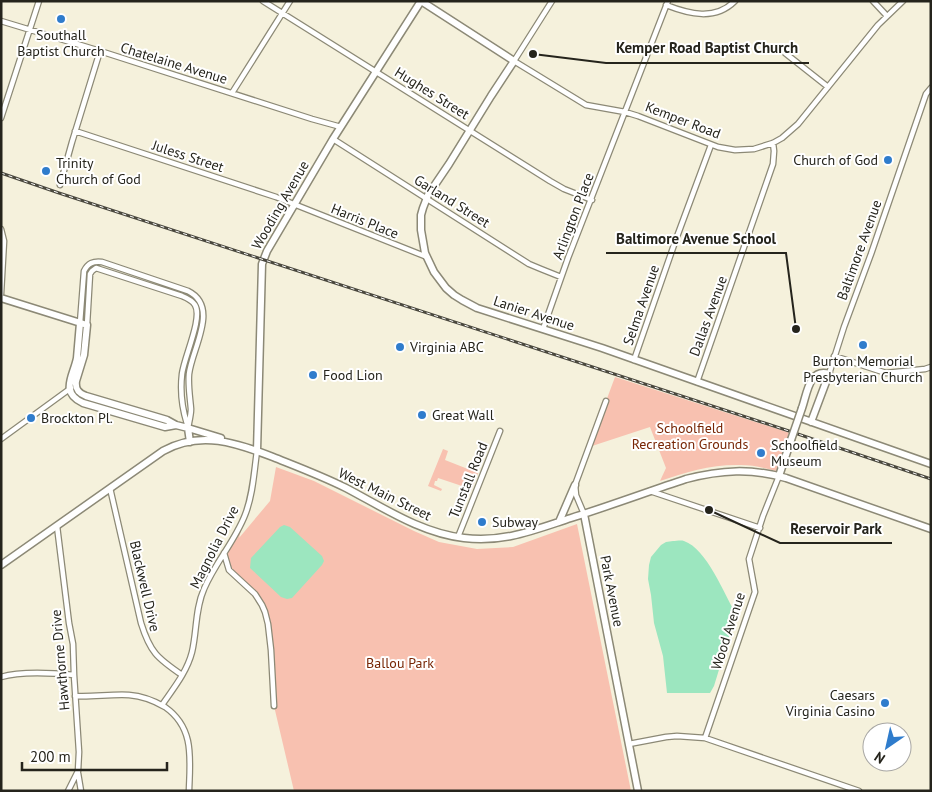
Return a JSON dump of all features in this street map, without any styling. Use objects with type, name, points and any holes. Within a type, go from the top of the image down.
[{"type":"street","points":[[1,118],[39,1]]},
{"type":"street","name":"Hughes Street","points":[[263,1],[550,181],[564,189],[592,200]]},
{"type":"street","points":[[232,93],[290,1]]},
{"type":"street","name":"Kemper Road","points":[[421,1],[586,105],[625,112],[727,150],[745,150],[762,147],[782,138],[798,124],[878,25],[903,1]]},
{"type":"street","name":"Wooding Avenue","points":[[257,451],[262,264],[267,251],[333,139],[421,1]]},
{"type":"street","name":"Lanier Avenue","points":[[552,1],[469,130],[450,164],[426,198],[421,224],[425,253],[441,281],[454,294],[477,308],[634,360],[931,464]]},
{"type":"street","points":[[667,3],[688,13],[704,15],[725,9],[736,1]]},
{"type":"street","points":[[873,1],[887,16]]},
{"type":"street","name":"Arlington Place","points":[[543,329],[561,277],[667,3]]},
{"type":"street","name":"Chatelaine Avenue","points":[[1,21],[312,119],[341,126]]},
{"type":"street","points":[[60,185],[100,51]]},
{"type":"street","points":[[785,53],[828,87]]},
{"type":"street","name":"Baltimore Avenue","points":[[811,422],[926,94],[931,88]]},
{"type":"street","name":"Juless Street","points":[[75,131],[200,171],[294,204]]},
{"type":"street","name":"Garland Street","points":[[333,139],[529,264],[561,277]]},
{"type":"street","name":"Dallas Avenue","points":[[697,382],[773,164],[773,143]]},
{"type":"street","name":"Selma Avenue","points":[[634,360],[711,145]]},
{"type":"street","name":"Harris Place","points":[[294,204],[427,257]]},
{"type":"street","points":[[1,229],[4,241],[1,294]]},
{"type":"street","points":[[188,428],[191,410],[189,374],[204,313],[201,303],[196,296],[184,290],[102,262],[91,262],[84,271],[76,361],[70,378],[74,398],[125,412],[165,427],[176,425],[213,435],[236,444]]},
{"type":"street","points":[[110,272],[113,266]]},
{"type":"street","points":[[1,439],[73,387],[84,355],[90,274],[93,269],[98,268],[182,296],[194,304],[197,315],[196,322],[182,370],[183,409],[190,442]]},
{"type":"street","points":[[82,285],[89,287]]},
{"type":"street","points":[[182,296],[184,290]]},
{"type":"street","points":[[1,298],[87,325]]},
{"type":"street","points":[[196,322],[202,324]]},
{"type":"street","points":[[188,350],[194,352]]},
{"type":"street","points":[[834,356],[886,372],[931,367]]},
{"type":"street","name":"Wood Avenue","points":[[705,738],[755,592],[749,559],[813,377],[823,372],[829,374]]},
{"type":"street","points":[[182,379],[189,380]]},
{"type":"street","points":[[559,522],[575,486],[606,401]]},
{"type":"street","name":"Tunstall Road","points":[[458,537],[500,431]]},
{"type":"street","name":"West Main Street","points":[[1,565],[164,451],[175,445],[212,440],[236,444],[318,475],[422,528],[477,540],[520,535],[699,475],[726,471],[744,471],[779,476],[931,529]]},
{"type":"street","name":"Magnolia Drive","points":[[162,706],[190,659],[200,600],[210,578],[237,533],[248,507],[257,451]]},
{"type":"street","name":"Park Avenue","points":[[575,486],[576,495],[584,514],[638,791]]},
{"type":"street","name":"Blackwell Drive","points":[[110,488],[146,640],[156,655],[182,675]]},
{"type":"street","points":[[650,492],[760,528]]},
{"type":"street","name":"Hawthorne Drive","points":[[57,526],[73,644],[79,752],[78,771],[68,791]]},
{"type":"street","points":[[224,553],[229,570],[255,594],[265,612],[272,650],[274,706]]},
{"type":"street","points":[[1,677],[17,674],[74,675]]},
{"type":"street","points":[[75,696],[142,696],[154,701],[176,716],[187,738],[190,760],[189,791]]},
{"type":"street","points":[[629,744],[677,736],[705,738],[859,791]]},
{"type":"street","points":[[78,771],[80,791]]},
{"type":"green space","name":"Schoolfield Recreation Grounds","points":[[615,377],[790,433],[776,471],[750,466],[731,465],[710,467],[660,481],[666,468],[650,427],[589,447]]},
{"type":"green space","points":[[443,449],[448,451],[445,460],[478,473],[470,493],[460,491],[462,486],[438,478],[434,485],[442,489],[441,491],[428,486]]},
{"type":"green space","name":"Ballou Park","points":[[276,467],[314,481],[439,542],[477,549],[513,547],[577,524],[631,791],[294,791],[274,706],[268,620],[260,601],[227,566],[224,553],[237,533],[250,497],[239,538],[270,501]]},
{"type":"shaded area","points":[[284,525],[290,527],[322,556],[324,561],[292,598],[287,599],[281,597],[250,568],[251,558]]},
{"type":"shaded area","points":[[684,541],[692,546],[707,562],[736,614],[714,686],[710,693],[667,693],[663,656],[654,623],[648,579],[649,565],[651,557],[661,545],[666,542]]},
{"type":"railway","points":[[1,173],[931,479]]},
{"type":"place","name":"Southall Baptist Church","points":[[61,19]]},
{"type":"place","name":"Kemper Road Baptist Church","points":[[533,54]]},
{"type":"place","name":"Church of God","points":[[888,160]]},
{"type":"place","name":"Trinity Church of God","points":[[46,171]]},
{"type":"place","name":"Baltimore Avenue School","points":[[796,329]]},
{"type":"place","name":"Burton Memorial Presbyterian Church","points":[[863,345]]},
{"type":"place","name":"Virginia ABC","points":[[400,347]]},
{"type":"place","name":"Food Lion","points":[[313,375]]},
{"type":"place","name":"Great Wall","points":[[422,415]]},
{"type":"place","name":"Brockton Pl.","points":[[31,418]]},
{"type":"place","name":"Schoolfield Museum","points":[[761,453]]},
{"type":"place","name":"Reservoir Park","points":[[709,510]]},
{"type":"place","name":"Subway","points":[[482,522]]},
{"type":"place","name":"Caesars Virginia Casino","points":[[885,703]]}]
